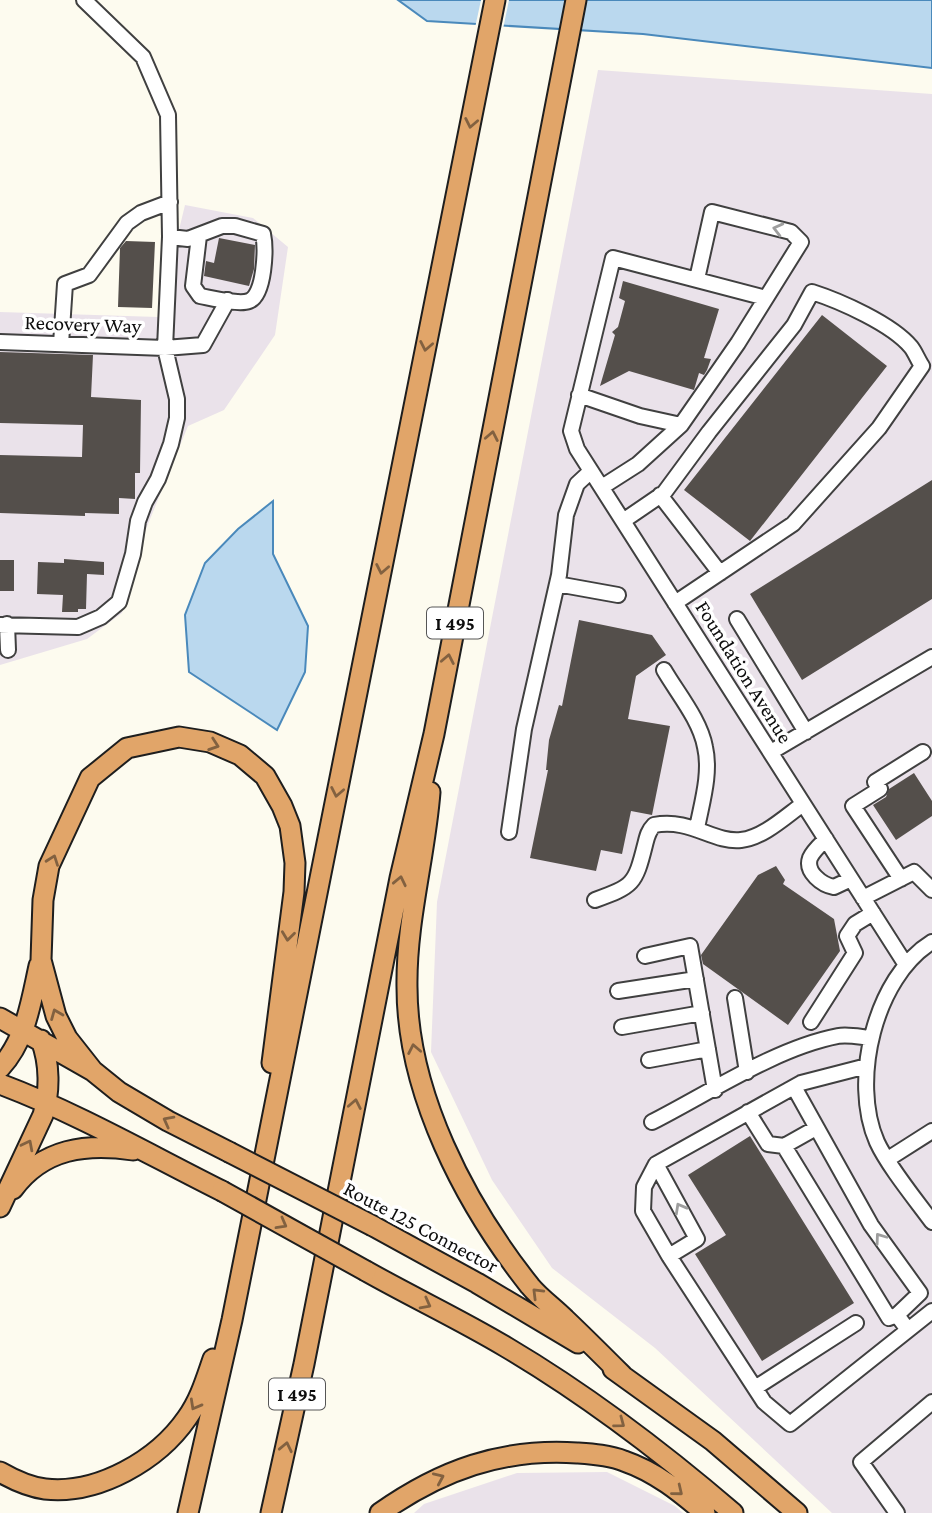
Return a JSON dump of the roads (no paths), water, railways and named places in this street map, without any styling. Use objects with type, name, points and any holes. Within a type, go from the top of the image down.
[{"type":"highway","points":[[188,1513],[232,1320],[269,1138],[495,0]]},
{"type":"highway","name":"I 495","points":[[271,1513],[304,1364],[400,878],[433,734],[576,0]]},
{"type":"highway","points":[[433,734],[428,817],[420,860],[407,986],[411,1038],[419,1078],[443,1144],[492,1231],[531,1288],[622,1375]]},
{"type":"highway","points":[[0,1068],[13,1051],[23,1030],[41,960],[43,900],[49,866],[79,796],[90,778],[127,748],[179,737],[210,742],[240,755],[265,776],[290,827],[295,863],[294,892],[269,1080],[269,1138]]},
{"type":"highway","points":[[41,960],[56,1016],[67,1038],[93,1071]]},
{"type":"highway","name":"Route 125 Connector","points":[[0,1018],[93,1071],[118,1092],[168,1121],[373,1226],[549,1325],[713,1441],[797,1513]]},
{"type":"highway","points":[[0,1207],[47,1102],[46,1053],[41,1040]]},
{"type":"highway","points":[[0,1084],[47,1102],[222,1191],[505,1346],[581,1394],[683,1470],[733,1513]]},
{"type":"highway","points":[[0,1207],[21,1178],[55,1155],[77,1148],[114,1147],[143,1151]]},
{"type":"highway","points":[[0,1472],[41,1489],[59,1490],[77,1488],[128,1470],[168,1440],[187,1418],[201,1394],[217,1347],[232,1320]]},
{"type":"highway","points":[[380,1513],[412,1492],[456,1471],[497,1457],[527,1452],[566,1452],[621,1459],[669,1484],[705,1513]]},
{"type":"street","points":[[8,650],[3,624],[78,627],[101,617],[119,602],[133,554],[138,521],[158,479],[177,418],[177,399],[165,348],[170,237],[168,115],[144,57],[84,0]]},
{"type":"street","points":[[61,344],[65,284],[89,275],[127,223],[141,213],[170,202]]},
{"type":"street","points":[[602,487],[638,464],[681,425],[738,343],[801,242],[791,232],[712,212],[696,279],[766,298]]},
{"type":"street","points":[[170,237],[188,239],[222,226],[235,226],[263,234],[265,246],[256,297],[247,302],[200,296],[193,286],[199,236]]},
{"type":"street","name":"Foundation Avenue","points":[[696,279],[613,258],[571,431],[577,449],[906,965]]},
{"type":"street","points":[[623,521],[660,495],[794,325],[812,292],[839,301],[878,322],[910,345],[922,366],[880,428],[793,524],[675,603]]},
{"type":"street","name":"Recovery Way","points":[[0,342],[165,348],[203,345],[228,300]]},
{"type":"street","points":[[579,395],[640,416],[681,425]]},
{"type":"street","points":[[509,832],[524,729],[557,584],[566,515],[577,484],[591,471]]},
{"type":"street","points":[[660,495],[720,573]]},
{"type":"street","points":[[557,584],[618,595]]},
{"type":"street","points":[[737,619],[806,732]]},
{"type":"street","points":[[771,752],[932,657]]},
{"type":"street","points":[[664,670],[701,733],[706,750],[707,775],[697,828]]},
{"type":"street","points":[[901,879],[853,806],[880,789],[875,782],[923,752]]},
{"type":"street","points":[[595,900],[624,889],[638,875],[648,831],[654,825],[680,824],[740,841],[754,837],[803,804]]},
{"type":"street","points":[[826,839],[811,855],[809,861],[814,874],[823,884],[834,887],[851,878]]},
{"type":"street","points":[[863,898],[914,872],[932,890]]},
{"type":"street","points":[[811,1022],[855,953],[847,936],[855,924],[873,913]]},
{"type":"street","points":[[645,956],[690,946],[715,1090]]},
{"type":"street","points":[[930,949],[917,951],[888,995],[870,1038],[867,1095],[877,1141],[932,1222]]},
{"type":"street","points":[[618,991],[696,979]]},
{"type":"street","points":[[735,998],[747,1072]]},
{"type":"street","points":[[622,1027],[702,1013]]},
{"type":"street","points":[[652,1122],[771,1059],[807,1045],[841,1035],[870,1038]]},
{"type":"street","points":[[649,1060],[708,1049]]},
{"type":"street","points":[[867,1066],[794,1087],[656,1164],[644,1187],[643,1211],[669,1256],[764,1402],[790,1424],[932,1311]]},
{"type":"street","points":[[784,1146],[889,1318],[897,1315],[920,1293],[871,1225],[794,1087]]},
{"type":"street","points":[[748,1112],[768,1144],[784,1146],[816,1128]]},
{"type":"street","points":[[888,1159],[932,1131]]},
{"type":"street","points":[[656,1164],[697,1238],[669,1256]]},
{"type":"street","points":[[897,1315],[908,1330]]},
{"type":"street","points":[[755,1388],[856,1323]]},
{"type":"street","points":[[897,1513],[861,1462],[930,1408]]},
{"type":"water","points":[[398,0],[932,0],[932,68],[643,34],[427,21]]},
{"type":"water","points":[[273,501],[273,554],[308,626],[305,672],[277,730],[189,672],[185,615],[205,563],[238,529]]}]
